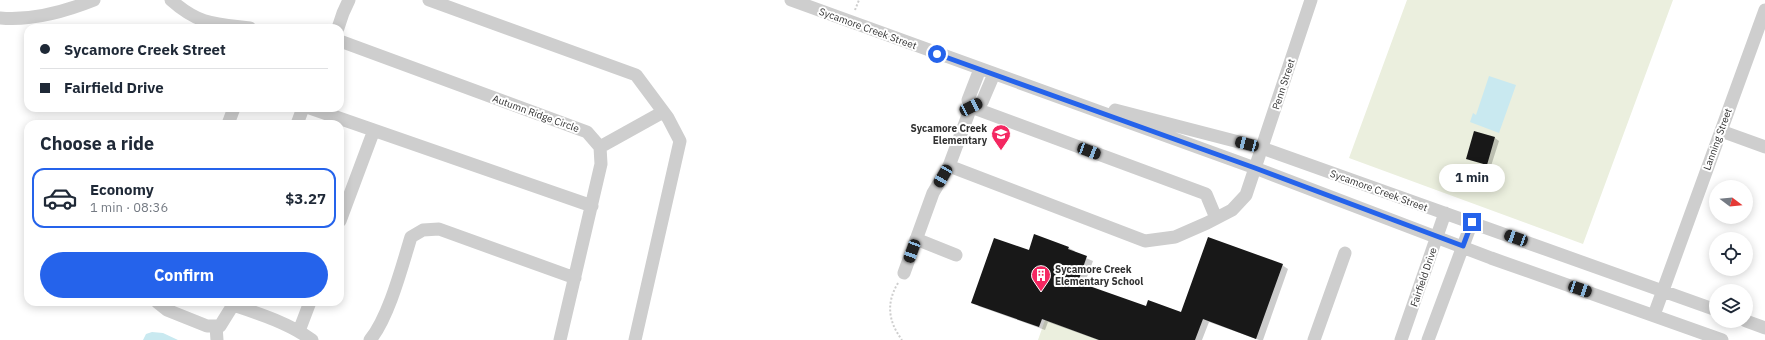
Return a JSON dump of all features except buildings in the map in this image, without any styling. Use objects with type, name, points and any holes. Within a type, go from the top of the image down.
[{"type":"street","points":[[0,18],[26,18],[51,14],[94,0]]},
{"type":"street","points":[[171,0],[185,13],[208,23],[216,24]]},
{"type":"street","points":[[339,24],[349,0]]},
{"type":"street","points":[[429,0],[636,75],[663,112],[680,141],[635,340]]},
{"type":"street","name":"Sycamore Creek Street","points":[[790,0],[1255,168],[1463,246],[1491,258],[1722,340]]},
{"type":"street","name":"Penn Street","points":[[949,166],[1145,241],[1175,237],[1232,210],[1246,195],[1311,0]]},
{"type":"street","name":"Lanning Street","points":[[1654,315],[1765,10]]},
{"type":"street","name":"Autumn Ridge Circle","points":[[344,42],[587,132],[600,147]]},
{"type":"street","points":[[980,69],[968,100],[971,107],[1206,194],[1216,218]]},
{"type":"street","points":[[904,273],[933,193],[949,166],[971,107],[982,102],[994,74]]},
{"type":"street","name":"Sycamore Creek Street","points":[[1036,90],[1262,148],[1709,307]]},
{"type":"street","points":[[322,112],[592,206]]},
{"type":"street","points":[[560,340],[601,164],[600,147],[663,112]]},
{"type":"street","points":[[344,210],[374,130]]},
{"type":"street","points":[[1721,131],[1765,147]]},
{"type":"street","name":"Fairfield Drive","points":[[1401,340],[1445,214]]},
{"type":"street","points":[[1428,340],[1472,222]]},
{"type":"street","points":[[370,340],[378,331],[401,271],[411,237],[423,230],[439,229],[575,278]]},
{"type":"street","points":[[916,239],[956,255]]},
{"type":"street","points":[[1314,340],[1345,253]]},
{"type":"street","points":[[162,306],[167,310],[207,326],[220,326],[232,306]]},
{"type":"street","points":[[241,306],[299,331],[312,340]]},
{"type":"street","points":[[299,331],[308,306]]},
{"type":"street","points":[[1753,324],[1765,328]]},
{"type":"street","points":[[216,326],[217,340]]},
{"type":"path","points":[[902,340],[889,314],[892,293],[904,273]]},
{"type":"green space","points":[[1407,0],[1673,0],[1583,244],[1349,158]]},
{"type":"green space","points":[[1045,320],[1099,340],[1038,340]]},
{"type":"water","points":[[1489,76],[1516,85],[1499,133],[1470,122],[1473,113],[1476,115]]},
{"type":"water","points":[[152,332],[163,333],[178,340],[143,340],[146,334]]},
{"type":"place","name":"Sycamore Creek Elementary","points":[[1001,151]]},
{"type":"place","name":"Sycamore Creek Elementary School","points":[[1041,292]]},
{"type":"route","points":[[937,54],[1255,168],[1463,246],[1472,222]]}]
